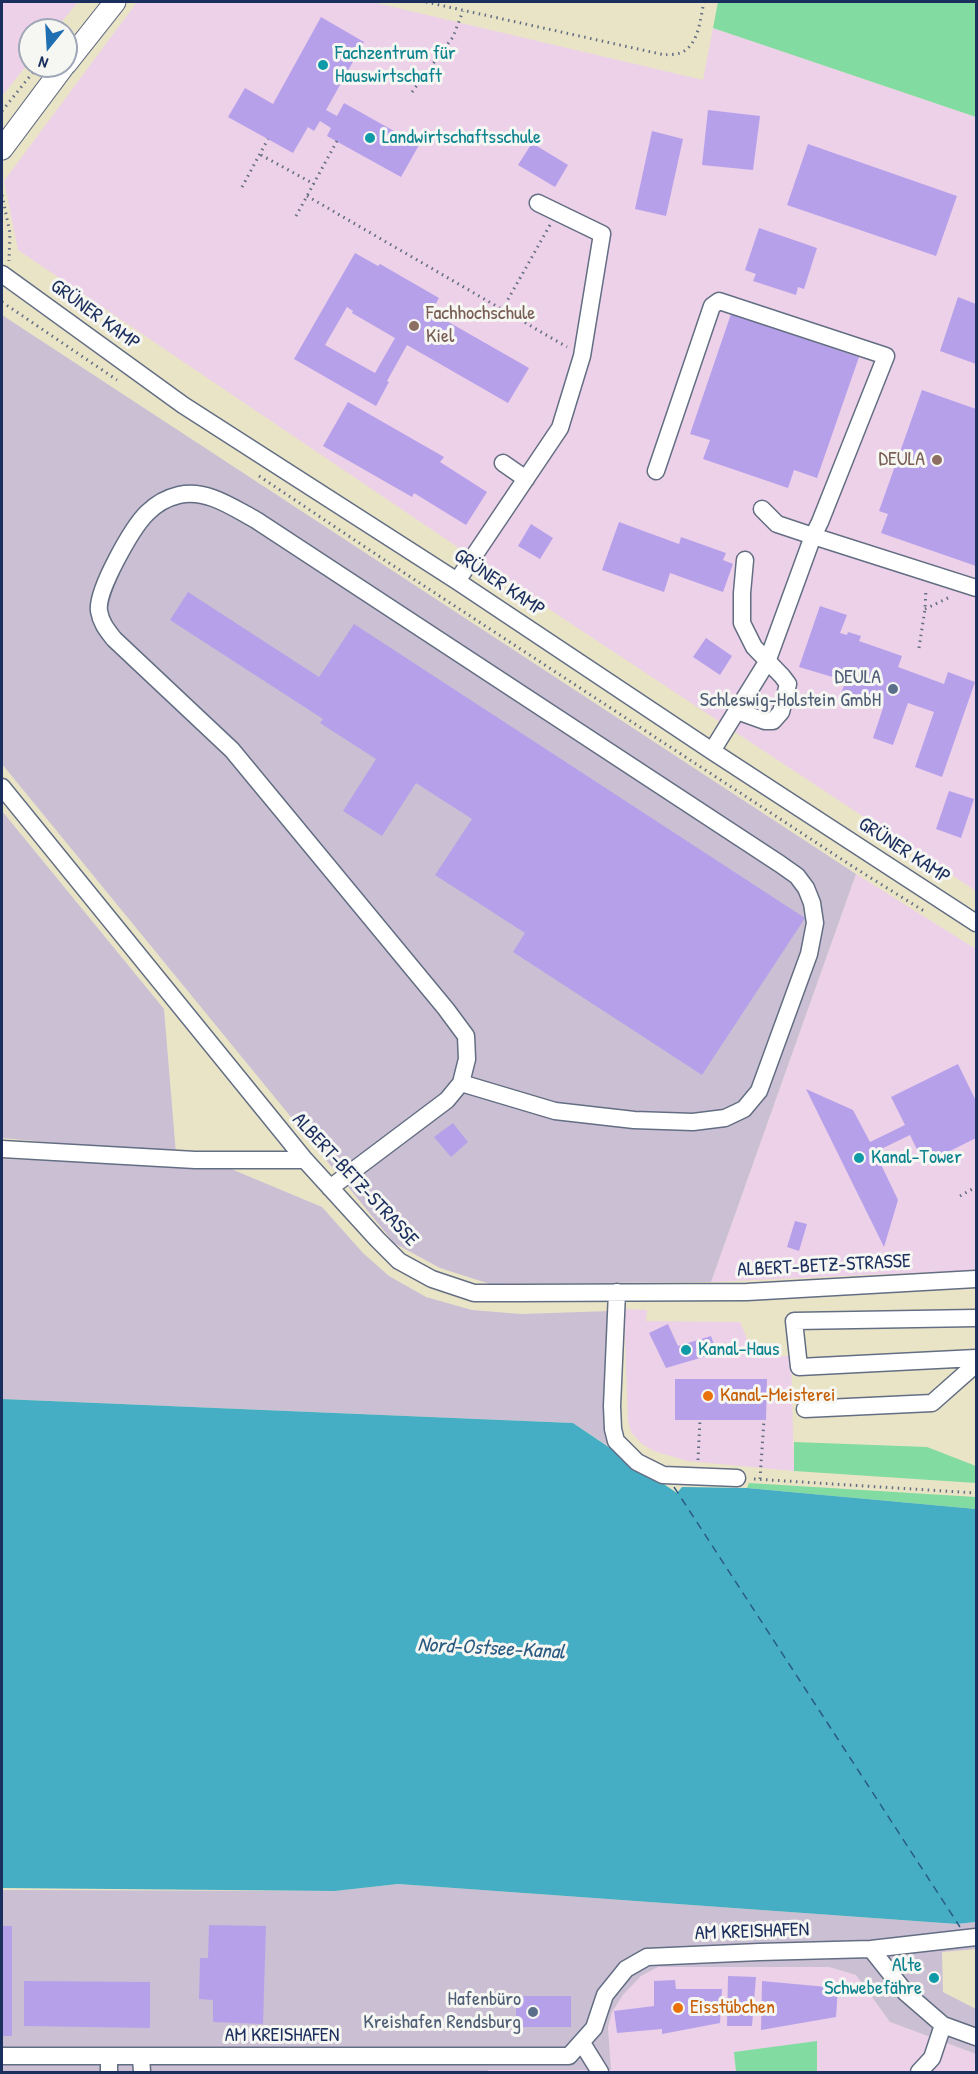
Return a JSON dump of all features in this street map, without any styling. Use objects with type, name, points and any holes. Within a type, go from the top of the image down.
[{"type":"main road","points":[[78,49],[115,2]]},
{"type":"main road","points":[[2,149],[55,78]]},
{"type":"street","points":[[457,581],[560,428],[582,356],[602,234],[538,203]]},
{"type":"street","name":"GRÜNER KAMP","points":[[4,270],[183,405],[457,581],[976,923]]},
{"type":"street","points":[[656,471],[712,306],[719,301],[886,357],[813,536],[767,662],[712,751]]},
{"type":"street","points":[[503,463],[526,479]]},
{"type":"street","points":[[330,1188],[447,1100],[461,1083],[467,1059],[466,1036],[446,1008],[232,750],[114,639],[102,623],[98,609],[102,589],[120,554],[145,515],[160,502],[179,495],[198,494],[214,497],[256,520],[780,864],[797,876],[807,888],[815,923],[809,954],[759,1091],[744,1108],[725,1118],[693,1122],[634,1120],[555,1111],[461,1083]]},
{"type":"street","points":[[762,509],[777,524],[976,588]]},
{"type":"street","points":[[737,711],[765,721],[773,721],[778,717],[788,684],[754,647],[742,623],[745,560]]},
{"type":"street","name":"ALBERT-BETZ-STRASSE","points":[[2,787],[305,1160],[399,1261],[432,1279],[474,1293],[747,1292],[976,1279]]},
{"type":"street","points":[[2,1149],[195,1160],[305,1160]]},
{"type":"street","points":[[617,1292],[612,1406],[616,1441],[637,1462],[663,1475],[737,1478]]},
{"type":"street","points":[[976,1318],[795,1321],[799,1367],[976,1358]]},
{"type":"street","points":[[804,1409],[932,1403],[976,1364]]},
{"type":"street","name":"AM KREISHAFEN","points":[[2,2056],[142,2065],[569,2056],[594,2028],[605,1995],[626,1969],[647,1958],[871,1949],[976,1937]]},
{"type":"street","points":[[871,1949],[906,1993],[944,2025],[976,2037]]},
{"type":"street","points":[[919,2073],[932,2058],[944,2025]]},
{"type":"street","points":[[582,2043],[600,2073]]},
{"type":"path","points":[[426,2],[665,55],[680,54],[692,44],[698,31],[704,2]]},
{"type":"path","points":[[412,92],[453,37],[463,11]]},
{"type":"path","points":[[2,111],[28,78]]},
{"type":"path","points":[[242,187],[268,139]]},
{"type":"path","points":[[296,216],[337,141]]},
{"type":"path","points":[[261,155],[314,184]]},
{"type":"path","points":[[2,195],[9,233],[10,261],[4,270]]},
{"type":"path","points":[[307,196],[582,356]]},
{"type":"path","points":[[502,310],[557,212]]},
{"type":"path","points":[[2,302],[119,381]]},
{"type":"path","points":[[256,473],[492,631],[926,912]]},
{"type":"path","points":[[919,648],[925,609],[926,573]]},
{"type":"path","points":[[960,1196],[976,1186]]},
{"type":"path","points":[[697,1476],[700,1420]]},
{"type":"path","points":[[760,1479],[764,1420]]},
{"type":"path","points":[[737,1478],[976,1493]]},
{"type":"shaded area","points":[[2,2],[78,2],[65,18],[18,18],[18,76],[2,96]]},
{"type":"shaded area","points":[[137,2],[372,2],[703,80],[713,28],[976,117],[976,891],[567,621],[18,250],[4,181]]},
{"type":"shaded area","points":[[2,315],[856,874],[711,1282],[490,1284],[440,1268],[394,1243],[2,764]]},
{"type":"shaded area","points":[[2,811],[164,1009],[176,1154],[2,1138]]},
{"type":"shaded area","points":[[856,874],[976,949],[976,1270],[711,1282]]},
{"type":"shaded area","points":[[2,1159],[224,1166],[322,1207],[363,1253],[389,1276],[426,1297],[472,1310],[521,1314],[610,1311],[608,1446],[573,1423],[2,1399]]},
{"type":"shaded area","points":[[624,1309],[647,1310],[646,1321],[740,1322],[755,1357],[791,1356],[794,1471],[687,1461],[654,1451],[642,1444],[631,1432],[628,1421]]},
{"type":"shaded area","points":[[398,1884],[957,1924],[976,1922],[976,1949],[942,1952],[943,1992],[976,2009],[976,2054],[890,2022],[856,1975],[829,1967],[658,1967],[641,1976],[623,1995],[612,2012],[608,2027],[611,2070],[2,2072],[2,1890],[335,1891]]},
{"type":"shaded area","points":[[658,1967],[829,1967],[856,1975],[890,2022],[976,2054],[976,2072],[817,2072],[817,2042],[734,2052],[736,2072],[488,2072],[487,2070],[610,2070],[608,2027],[612,2012],[623,1995],[641,1976]]},
{"type":"green space","points":[[718,2],[976,2],[976,117],[713,28]]},
{"type":"green space","points":[[794,1442],[927,1447],[976,1466],[976,1483],[794,1471]]},
{"type":"green space","points":[[749,1483],[976,1497],[976,1509],[747,1488]]},
{"type":"green space","points":[[817,2041],[817,2072],[736,2072],[734,2052]]},
{"type":"water","name":"Nord-Ostsee-Kanal","points":[[2,1399],[573,1423],[677,1493],[682,1487],[747,1488],[976,1509],[976,1922],[957,1924],[398,1884],[335,1891],[2,1888]]},
{"type":"building","name":"Fachzentrum für Hauswirtschaft","points":[[321,17],[364,42],[326,110],[337,116],[344,103],[419,145],[401,177],[327,136],[331,128],[320,121],[314,131],[308,127],[293,153],[228,117],[245,88],[273,104]]},
{"type":"building","points":[[708,110],[760,116],[753,170],[702,165]]},
{"type":"building","points":[[652,131],[683,139],[666,216],[635,209]]},
{"type":"building","points":[[532,143],[568,165],[555,187],[518,165]]},
{"type":"building","points":[[808,144],[957,196],[936,256],[787,205]]},
{"type":"building","points":[[759,228],[817,248],[804,289],[798,287],[796,295],[753,281],[756,274],[745,270]]},
{"type":"building","name":"Fachhochschule Kiel","points":[[355,253],[378,266],[380,264],[439,298],[431,312],[529,368],[508,403],[407,345],[376,406],[294,359]],"holes":[[[347,307],[353,311],[352,313],[395,338],[375,373],[325,345]]]},
{"type":"building","points":[[958,297],[976,304],[976,364],[940,351]]},
{"type":"building","points":[[731,314],[859,357],[817,478],[794,470],[788,488],[703,459],[710,440],[690,434]]},
{"type":"building","name":"DEULA","points":[[922,390],[976,409],[976,566],[881,533],[888,514],[879,511]]},
{"type":"building","points":[[348,402],[444,457],[440,462],[487,492],[466,525],[414,493],[412,497],[323,446]]},
{"type":"building","points":[[619,522],[679,544],[681,537],[726,553],[723,560],[733,564],[723,592],[670,573],[664,592],[602,570]]},
{"type":"building","points":[[531,524],[553,538],[540,559],[518,546]]},
{"type":"building","points":[[188,592],[319,677],[354,624],[805,918],[702,1075],[513,952],[525,933],[435,875],[472,819],[416,783],[382,836],[343,811],[376,759],[320,723],[323,719],[170,620]]},
{"type":"building","points":[[820,606],[847,615],[840,633],[847,635],[848,632],[861,636],[859,641],[902,656],[898,667],[944,684],[948,672],[975,682],[942,777],[915,767],[934,712],[908,703],[893,745],[873,738],[883,708],[841,693],[846,681],[799,667]]},
{"type":"building","points":[[706,638],[732,656],[720,675],[693,657]]},
{"type":"building","points":[[949,791],[974,799],[961,838],[936,829]]},
{"type":"building","name":"Kanal-Tower","points":[[958,1064],[976,1101],[976,1138],[924,1164],[910,1135],[875,1152],[898,1200],[884,1247],[806,1089],[853,1110],[870,1142],[905,1125],[891,1097]]},
{"type":"building","points":[[453,1123],[468,1142],[451,1157],[434,1137]]},
{"type":"building","points":[[795,1221],[807,1224],[799,1251],[787,1247]]},
{"type":"building","name":"Kanal-Haus","points":[[668,1324],[678,1346],[711,1336],[717,1353],[666,1368],[649,1333]]},
{"type":"building","points":[[675,1379],[767,1379],[766,1420],[675,1420]]},
{"type":"building","points":[[209,1925],[266,1926],[263,2024],[213,2022],[213,2000],[199,1999],[200,1958],[208,1958]]},
{"type":"building","points":[[2,1926],[12,1926],[12,2036],[2,2036]]},
{"type":"building","points":[[728,1976],[756,1977],[752,2026],[727,2026]]},
{"type":"building","name":"Eisstübchen","points":[[675,1980],[676,1989],[722,1989],[720,2023],[662,2034],[662,2029],[617,2033],[614,2011],[654,2006],[654,1981]]},
{"type":"building","points":[[24,1981],[150,1982],[150,2028],[24,2026]]},
{"type":"building","points":[[762,1981],[838,1988],[836,2017],[761,2030]]},
{"type":"building","points":[[516,1996],[571,1996],[571,2027],[516,2027]]},
{"type":"ferry route","points":[[674,1487],[960,1927]]},
{"type":"place","name":"Fachzentrum für Hauswirtschaft","points":[[323,65]]},
{"type":"place","name":"Landwirtschaftsschule","points":[[370,138]]},
{"type":"place","name":"Fachhochschule Kiel","points":[[414,326]]},
{"type":"place","name":"DEULA","points":[[937,460]]},
{"type":"place","name":"DEULA Schleswig-Holstein GmbH","points":[[893,689]]},
{"type":"place","name":"Kanal-Tower","points":[[859,1158]]},
{"type":"place","name":"Kanal-Haus","points":[[686,1350]]},
{"type":"place","name":"Kanal-Meisterei","points":[[708,1396]]},
{"type":"place","name":"Alte Schwebefähre","points":[[934,1978]]},
{"type":"place","name":"Eisstübchen","points":[[678,2008]]},
{"type":"place","name":"Hafenbüro Kreishafen Rendsburg","points":[[533,2012]]}]
